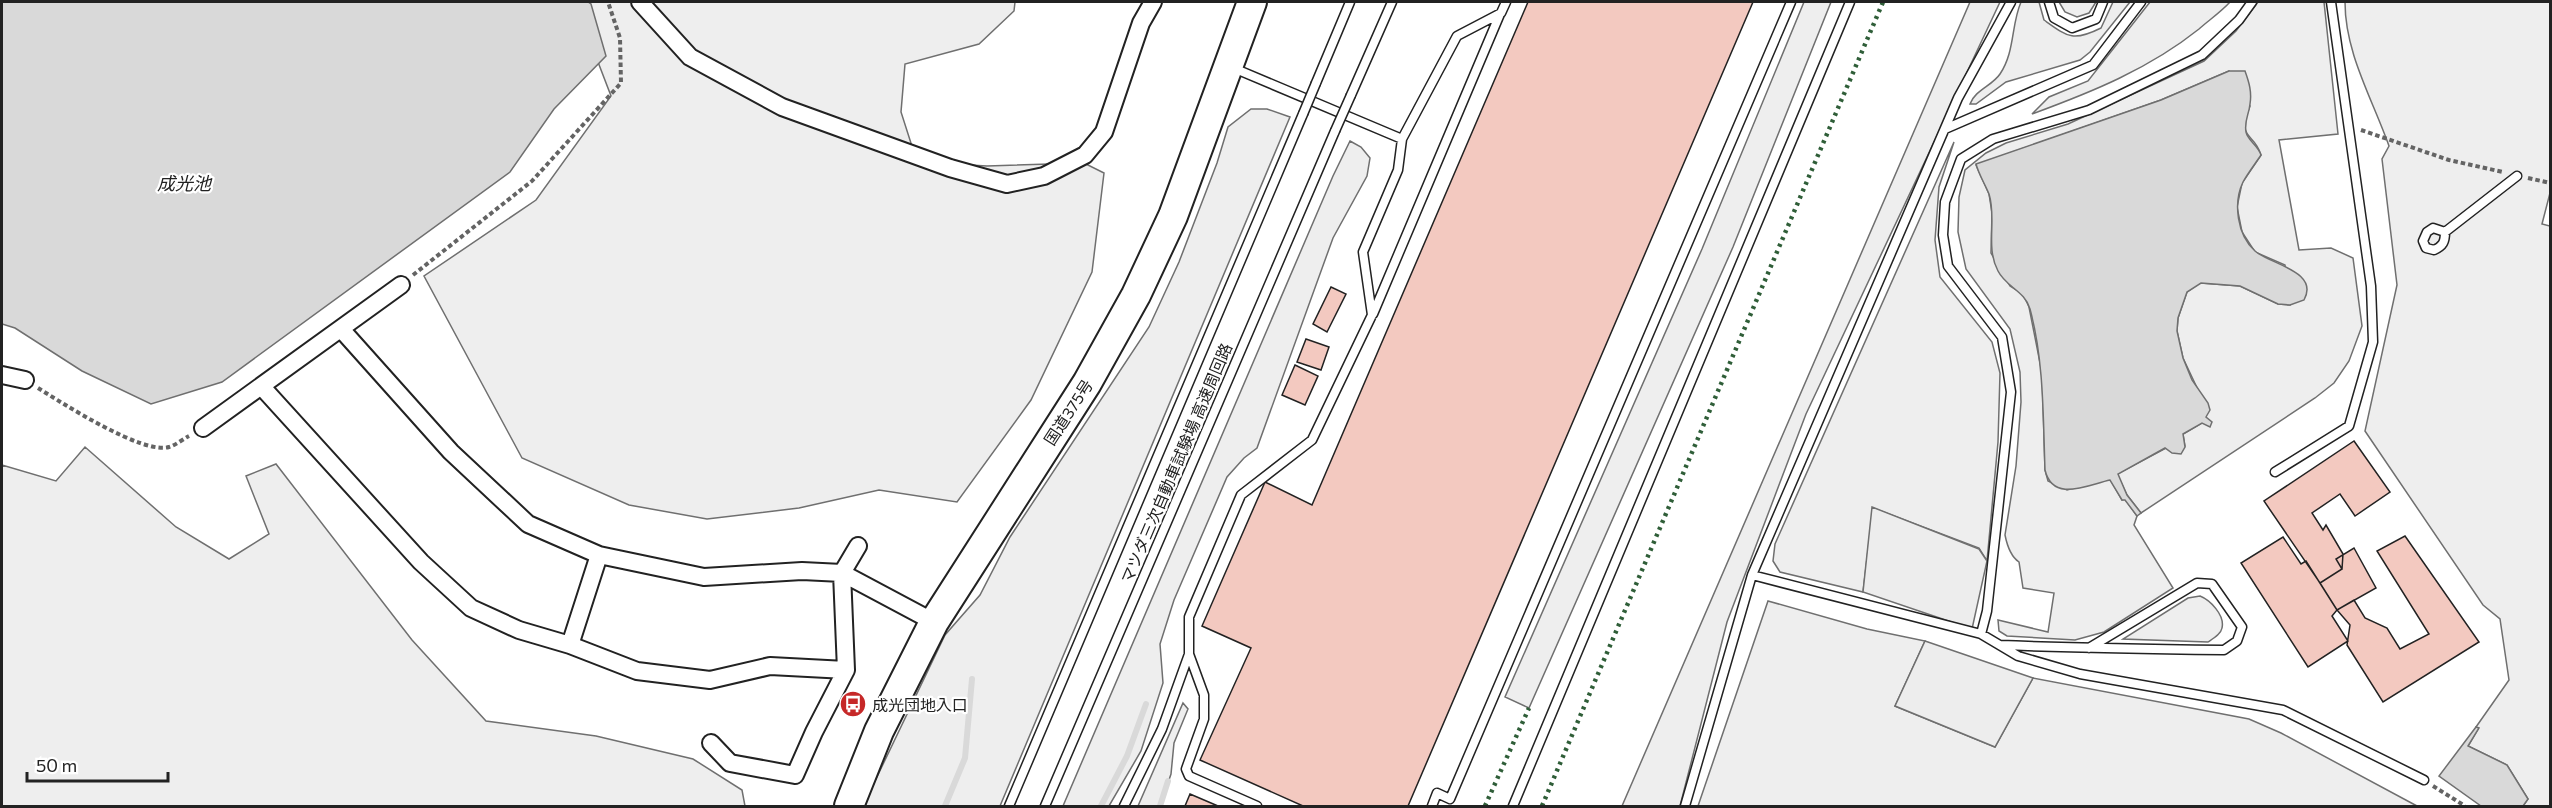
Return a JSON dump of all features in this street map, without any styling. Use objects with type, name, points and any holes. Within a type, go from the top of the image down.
[{"type":"highway","name":"国道375号","points":[[849,807],[879,731],[934,622],[1087,383],[1136,295],[1173,216],[1230,67],[1252,2]]},
{"type":"street","points":[[640,2],[690,57],[782,107],[950,168],[1007,184],[1044,176],[1085,155],[1104,132],[1141,23],[1153,2]]},
{"type":"street","points":[[203,428],[401,285]]},
{"type":"street","points":[[341,329],[451,452],[528,525],[599,555],[704,577],[802,571],[842,573],[934,622]]},
{"type":"street","points":[[2,375],[25,380]]},
{"type":"street","points":[[262,387],[421,562],[471,608],[519,630],[570,645],[637,671],[710,680],[770,666],[846,669]]},
{"type":"street","points":[[711,743],[730,763],[795,775],[846,669],[842,573],[858,546]]},
{"type":"street","points":[[570,645],[599,555]]},
{"type":"lane","points":[[1009,807],[1350,2]]},
{"type":"lane","name":"マツダ三次自動車試験場 高速周回路","points":[[1045,807],[1392,2]]},
{"type":"lane","points":[[1124,807],[1162,729],[1189,654],[1189,617],[1241,495],[1312,440],[1372,315],[1506,2]]},
{"type":"lane","points":[[1432,807],[1437,793],[1450,799],[1791,2]]},
{"type":"lane","points":[[1513,807],[1850,2]]},
{"type":"lane","points":[[1685,807],[1752,575],[1958,98],[2011,2]]},
{"type":"lane","points":[[2049,2],[2054,18],[2072,28],[2096,19],[2103,2]]},
{"type":"lane","points":[[1945,129],[2093,64],[2141,2]]},
{"type":"lane","points":[[1982,634],[1987,611],[2011,392],[2002,337],[1948,266],[1943,235],[1945,202],[1961,159],[1993,139],[2089,110],[2202,55],[2239,20],[2252,2]]},
{"type":"lane","points":[[2275,472],[2349,426],[2373,342],[2371,286],[2331,2]]},
{"type":"lane","points":[[1372,315],[1363,252],[1398,170],[1402,139],[1457,36],[1500,13]]},
{"type":"lane","points":[[1230,67],[1402,139]]},
{"type":"lane","points":[[2445,232],[2517,176]]},
{"type":"lane","points":[[1752,575],[1982,634],[2018,656],[2080,674],[2283,710],[2424,780]]},
{"type":"lane","points":[[1999,645],[2089,648],[2224,650],[2237,641],[2242,627],[2212,584],[2197,583],[2089,648]]},
{"type":"lane","points":[[1189,654],[1204,695],[1204,719],[1186,769],[1189,776],[1257,807]]},
{"type":"path","points":[[401,285],[532,181],[621,83],[620,38],[608,2]]},
{"type":"path","points":[[2349,125],[2449,160],[2550,183]]},
{"type":"path","points":[[25,380],[91,420],[142,445],[167,448],[203,428]]},
{"type":"path","points":[[2424,780],[2465,807]]},
{"type":"shaded area","points":[[575,2],[1015,2],[1014,11],[979,44],[905,64],[901,112],[917,162],[987,166],[1084,163],[1104,173],[1092,272],[1031,400],[957,502],[879,490],[799,508],[707,519],[629,505],[522,458],[424,276],[536,200],[611,96]]},
{"type":"shaded area","points":[[1804,2],[1831,2],[1733,247],[1529,708],[1505,697],[1702,249]]},
{"type":"shaded area","points":[[1970,2],[2000,2],[1806,414],[1727,622],[1680,806],[1622,806]]},
{"type":"shaded area","points":[[2021,2],[2039,2],[2044,20],[2065,34],[2077,36],[2101,28],[2113,2],[2130,2],[2090,52],[2080,60],[2006,82],[1976,104],[1970,104],[1976,95],[1997,78],[2005,66]]},
{"type":"shaded area","points":[[2059,2],[2096,2],[2089,13],[2077,17],[2065,12]]},
{"type":"shaded area","points":[[2150,2],[2230,2],[2180,43],[2140,68],[2098,88],[2032,114],[2049,97],[2088,81]]},
{"type":"shaded area","points":[[2258,2],[2324,2],[2338,134],[2279,140],[2299,250],[2331,248],[2353,258],[2362,326],[2349,361],[2334,383],[2315,398],[2141,513],[2127,495],[2117,474],[2166,448],[2185,446],[2183,434],[2202,423],[2206,417],[2199,392],[2183,358],[2177,331],[2178,318],[2187,292],[2200,283],[2240,286],[2278,304],[2290,305],[2285,265],[2255,252],[2242,232],[2237,207],[2242,183],[2261,155],[2258,147],[2245,131],[2250,106],[2229,71],[2161,100],[1976,165],[1989,194],[1992,213],[1991,253],[2010,286],[2023,294],[2029,307],[2042,373],[2045,470],[2048,481],[2067,490],[2110,479],[2122,500],[2125,499],[2137,516],[2134,525],[2173,588],[2104,632],[2075,640],[2007,636],[1999,631],[1998,620],[2048,632],[2054,593],[2023,588],[2019,562],[2011,553],[2005,535],[2016,466],[2021,402],[2020,372],[2010,329],[1966,269],[1958,232],[1959,197],[1965,170],[1986,153],[2006,143],[2068,124],[2204,61],[2236,31]]},
{"type":"shaded area","points":[[2345,2],[2550,2],[2550,193],[2542,224],[2550,226],[2550,806],[2523,806],[2528,799],[2507,765],[2468,746],[2478,729],[2476,727],[2509,680],[2500,619],[2483,605],[2365,431],[2397,285],[2382,159],[2389,146],[2354,57],[2346,21]]},
{"type":"shaded area","points":[[1251,109],[1267,109],[1290,117],[1000,806],[863,806],[945,635],[980,595],[1010,537],[1149,327],[1179,262],[1217,163],[1228,127]]},
{"type":"shaded area","points":[[1350,141],[1361,147],[1370,158],[1367,176],[1333,238],[1257,448],[1244,458],[1227,477],[1174,600],[1160,644],[1163,683],[1141,751],[1109,806],[1063,806],[1333,176]]},
{"type":"shaded area","points":[[1954,142],[1939,187],[1935,240],[1940,277],[1992,342],[2000,373],[1998,442],[1987,561],[1979,548],[1873,508],[1863,592],[1780,572],[1773,561],[1775,544]]},
{"type":"shaded area","points":[[85,447],[176,527],[229,559],[269,534],[246,476],[276,464],[412,640],[486,721],[596,736],[693,759],[742,790],[745,806],[2,806],[2,465],[56,481]]},
{"type":"shaded area","points":[[1872,507],[1979,549],[1987,561],[1972,629],[1863,592]]},
{"type":"shaded area","points":[[2200,596],[2216,609],[2222,623],[2220,632],[2208,642],[2123,639],[2188,598]]},
{"type":"shaded area","points":[[1768,601],[1867,629],[1925,641],[1895,706],[1995,747],[2033,678],[2249,719],[2281,733],[2417,806],[1698,806]]},
{"type":"shaded area","points":[[1925,641],[2033,678],[1995,747],[1895,706]]},
{"type":"shaded area","points":[[1183,703],[1188,709],[1174,743],[1171,774],[1160,806],[1138,806]]},
{"type":"water","name":"成光池","points":[[2,2],[588,2],[591,4],[606,56],[554,109],[510,172],[222,382],[151,404],[82,371],[15,328],[2,324]]},
{"type":"water","points":[[2229,71],[2245,71],[2251,95],[2246,132],[2261,155],[2240,190],[2238,218],[2241,228],[2255,251],[2299,275],[2305,282],[2307,290],[2304,300],[2290,305],[2278,304],[2240,286],[2201,283],[2187,292],[2178,318],[2177,331],[2183,358],[2192,380],[2208,403],[2210,410],[2206,417],[2212,422],[2210,427],[2202,423],[2183,434],[2185,447],[2181,454],[2172,453],[2165,448],[2118,474],[2127,495],[2141,513],[2137,516],[2125,500],[2122,500],[2110,480],[2081,488],[2063,489],[2055,486],[2049,480],[2045,470],[2042,389],[2035,329],[2028,303],[2001,276],[1994,262],[1991,204],[1976,164],[2161,100]]},
{"type":"water","points":[[2476,727],[2479,728],[2468,746],[2507,765],[2528,799],[2523,806],[2481,806],[2439,776]]},
{"type":"building","points":[[1528,2],[1753,2],[1408,806],[1303,806],[1200,760],[1251,648],[1202,626],[1265,482],[1312,505]]},
{"type":"building","points":[[1331,287],[1346,294],[1327,332],[1313,324]]},
{"type":"building","points":[[1306,339],[1329,347],[1321,370],[1297,362]]},
{"type":"building","points":[[1295,365],[1318,376],[1305,405],[1282,395]]},
{"type":"building","points":[[2354,441],[2390,492],[2355,516],[2340,494],[2312,513],[2323,530],[2326,525],[2343,554],[2342,569],[2320,583],[2264,501]]},
{"type":"building","points":[[2405,536],[2479,642],[2383,702],[2347,645],[2350,625],[2337,610],[2354,600],[2365,618],[2387,628],[2400,649],[2429,634],[2377,551]]},
{"type":"building","points":[[2283,537],[2301,564],[2306,561],[2337,610],[2332,616],[2348,641],[2308,667],[2241,563]]},
{"type":"building","points":[[2354,548],[2376,588],[2337,610],[2320,583],[2342,569],[2336,559]]},
{"type":"building","points":[[1190,794],[1218,806],[1185,806]]},
{"type":"waterway","points":[[945,806],[965,758],[972,679]]},
{"type":"waterway","points":[[1101,806],[1127,756],[1146,704]]},
{"type":"waterway","points":[[1160,806],[1168,781]]},
{"type":"hedge","points":[[1542,806],[1883,2]]},
{"type":"hedge","points":[[1485,806],[1529,708]]},
{"type":"place","name":"成光団地入口","points":[[853,704]]}]
